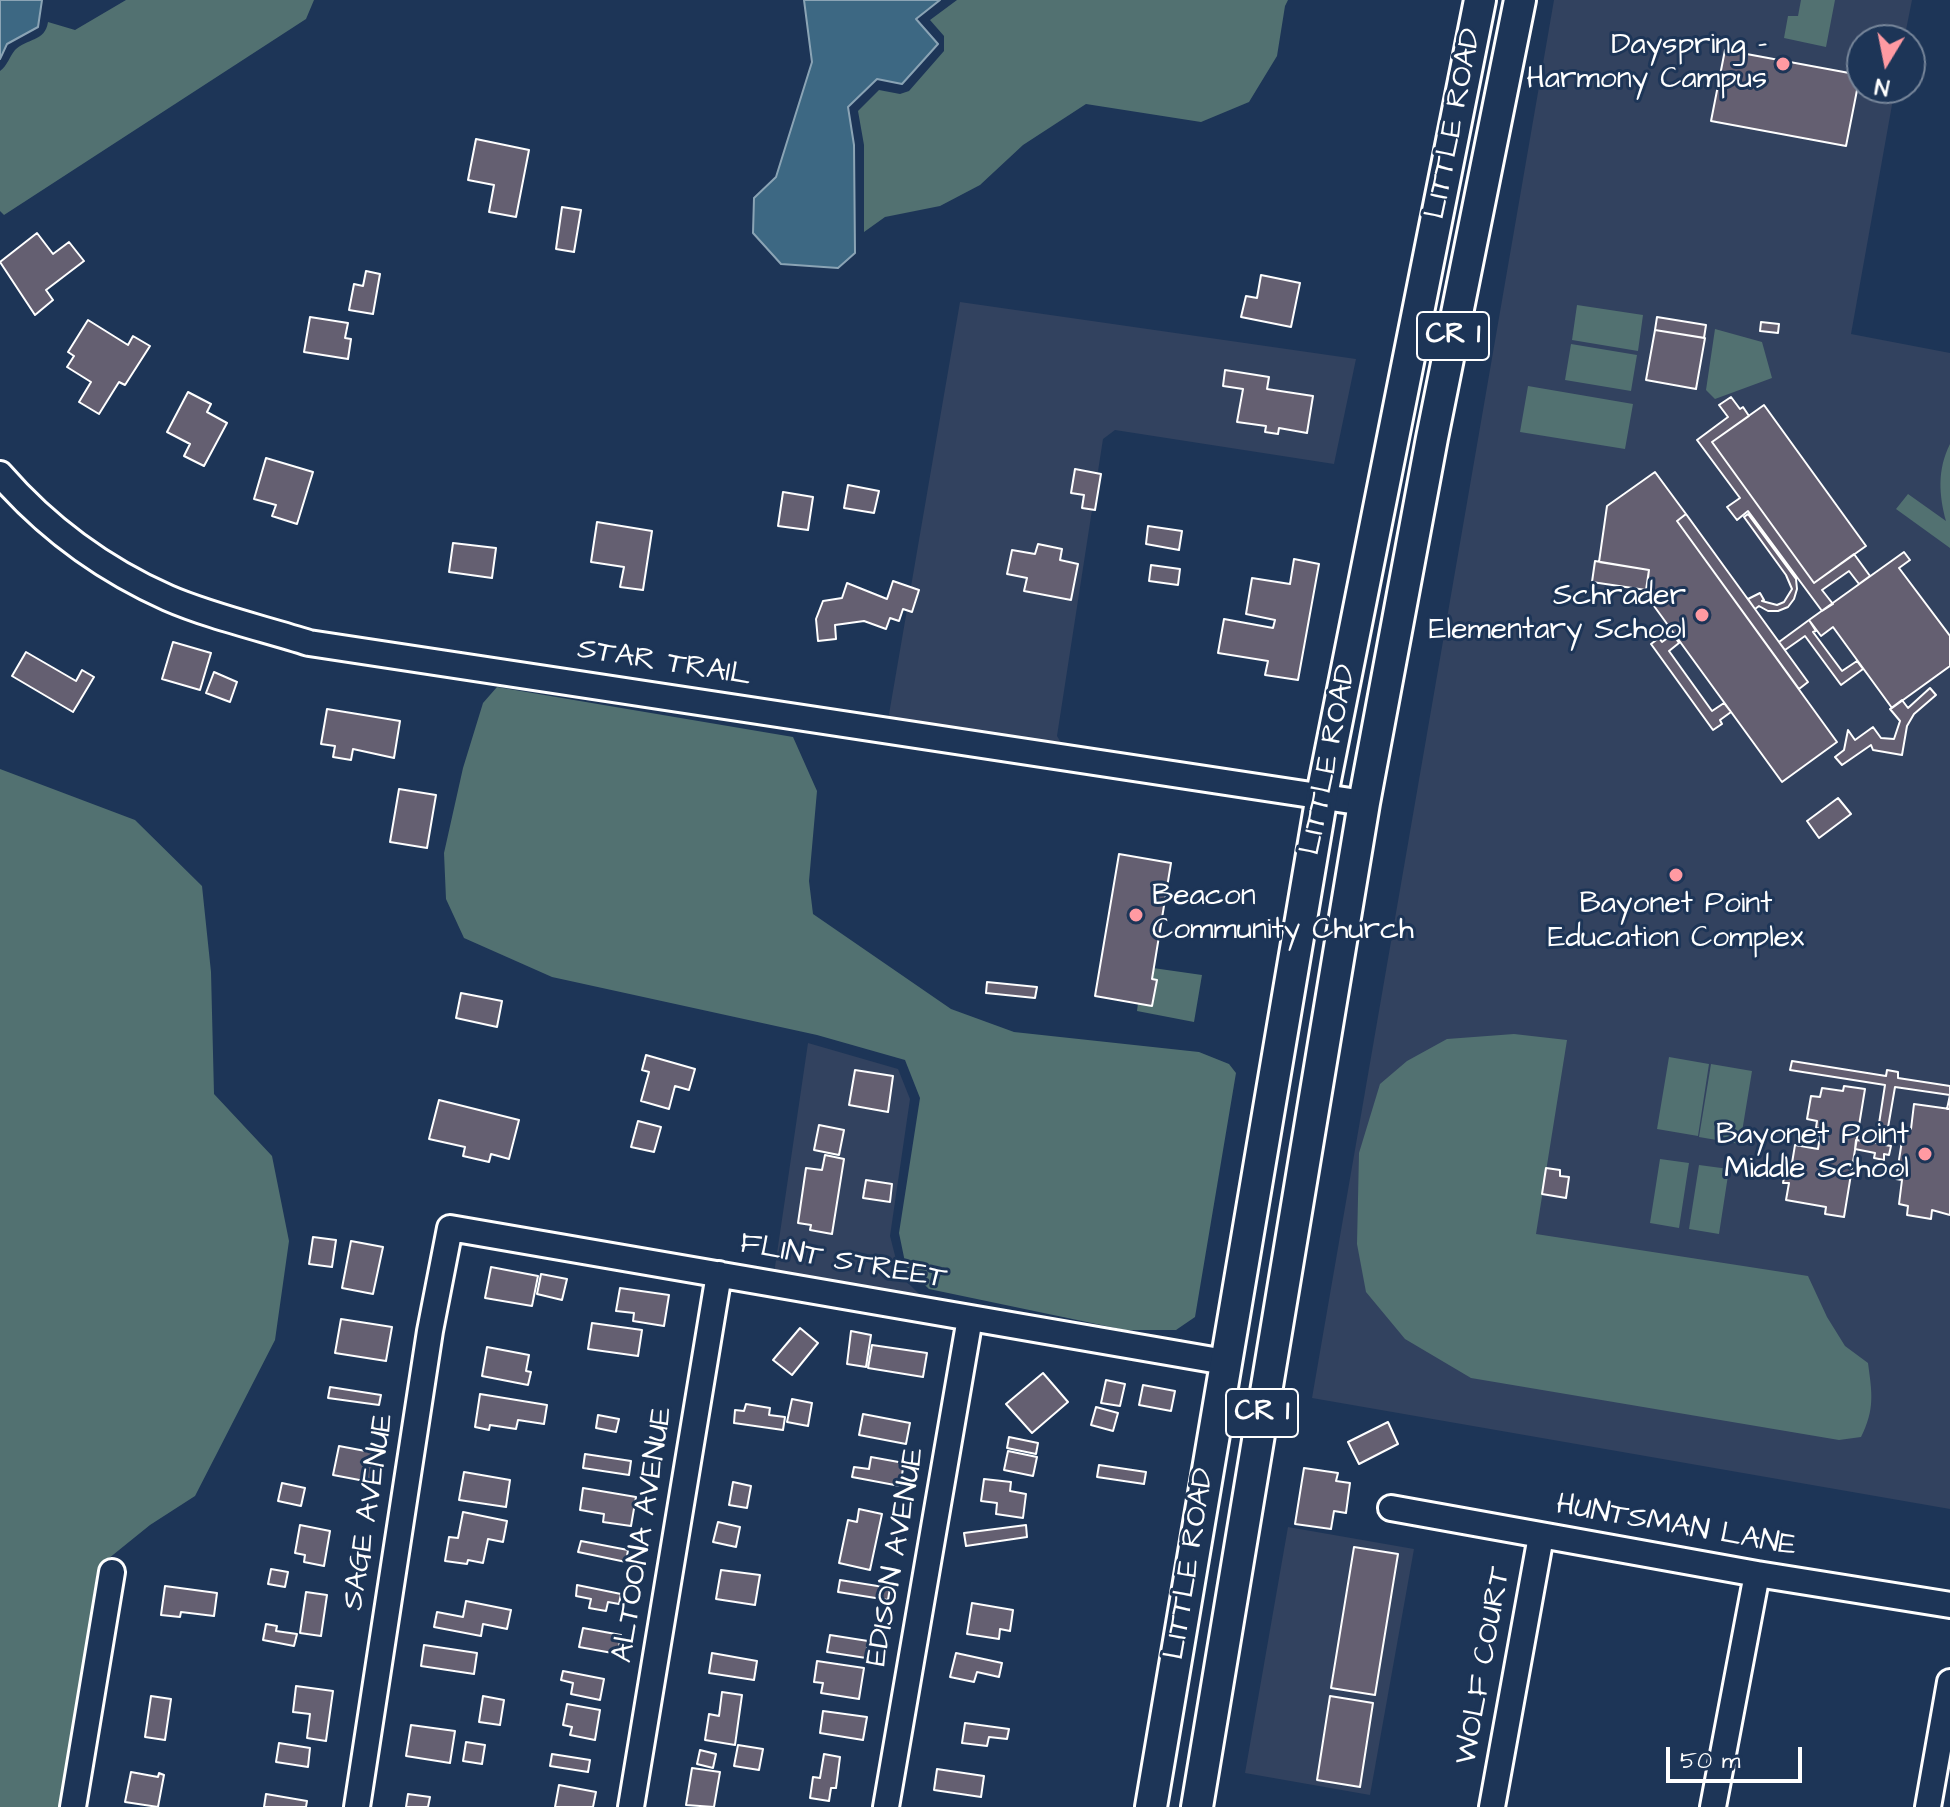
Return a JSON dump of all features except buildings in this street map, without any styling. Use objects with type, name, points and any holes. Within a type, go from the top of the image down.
[{"type":"main road","name":"LITTLE ROAD","points":[[1151,1807],[1322,795],[1480,0]]},
{"type":"main road","name":"LITTLE ROAD","points":[[1197,1807],[1364,803],[1432,438],[1520,0]]},
{"type":"street","name":"STAR TRAIL","points":[[0,474],[30,508],[97,561],[169,598],[309,643],[1364,803]]},
{"type":"street","name":"FLINT STREET","points":[[450,1228],[1225,1362]]},
{"type":"street","name":"SAGE AVENUE","points":[[357,1807],[430,1331],[450,1228]]},
{"type":"street","name":"ALTOONA AVENUE","points":[[631,1807],[719,1274]]},
{"type":"street","name":"EDISON AVENUE","points":[[886,1807],[970,1318]]},
{"type":"street","name":"HUNTSMAN LANE","points":[[1391,1508],[1757,1574],[1950,1605]]},
{"type":"street","name":"WOLF COURT","points":[[1492,1807],[1541,1536]]},
{"type":"street","points":[[73,1807],[112,1572]]},
{"type":"street","points":[[1713,1807],[1757,1574]]},
{"type":"street","points":[[1928,1807],[1950,1682]]},
{"type":"shaded area","points":[[0,0],[42,0],[38,27],[7,44],[0,59]]},
{"type":"shaded area","points":[[804,0],[940,0],[916,19],[938,44],[902,84],[877,79],[848,107],[854,145],[855,253],[838,268],[781,264],[753,233],[754,198],[776,177],[812,62]]},
{"type":"shaded area","name":"Bayonet Point Education Complex","points":[[1554,0],[1912,0],[1907,24],[1846,24],[1846,104],[1892,104],[1851,334],[1950,353],[1950,1509],[1312,1398]]},
{"type":"shaded area","points":[[960,302],[1356,359],[1334,464],[1115,430],[1103,439],[1057,736],[1063,746],[888,720]]},
{"type":"shaded area","points":[[808,1043],[898,1069],[910,1099],[890,1236],[900,1275],[922,1297],[1123,1340],[1175,1341],[1182,1338],[1179,1364],[771,1294]]},
{"type":"shaded area","points":[[1288,1527],[1414,1549],[1370,1795],[1245,1773]]},
{"type":"green space","points":[[126,0],[314,0],[306,19],[4,215],[0,211],[0,71],[15,50],[43,33],[48,22],[75,30]]},
{"type":"green space","points":[[957,0],[1288,0],[1277,56],[1249,102],[1201,122],[1086,104],[1023,145],[980,185],[940,206],[885,217],[864,232],[864,145],[858,111],[879,90],[900,94],[909,91],[944,51],[944,36],[930,20]]},
{"type":"green space","points":[[1801,0],[1835,0],[1826,47],[1784,38],[1788,16],[1798,16]]},
{"type":"green space","points":[[1577,305],[1643,315],[1638,351],[1572,340]]},
{"type":"green space","points":[[1715,329],[1762,342],[1772,378],[1715,399],[1706,390]]},
{"type":"green space","points":[[1571,344],[1637,355],[1631,391],[1565,380]]},
{"type":"green space","points":[[1528,386],[1633,404],[1625,449],[1520,432]]},
{"type":"green space","points":[[1950,444],[1950,548],[1896,509],[1908,494],[1946,521],[1940,482]]},
{"type":"green space","points":[[497,687],[793,737],[817,791],[809,881],[813,914],[951,1009],[1014,1032],[1199,1052],[1229,1064],[1236,1073],[1195,1317],[1176,1330],[1125,1330],[929,1289],[906,1267],[899,1233],[920,1098],[905,1060],[817,1035],[552,977],[464,938],[446,899],[444,853],[463,768],[483,703]]},
{"type":"green space","points":[[0,769],[135,820],[202,886],[211,972],[214,1094],[272,1156],[289,1241],[275,1340],[195,1496],[150,1525],[98,1567],[60,1807],[0,1807]]},
{"type":"green space","points":[[1153,968],[1202,975],[1194,1022],[1137,1011],[1138,1003],[1152,1005],[1156,980],[1152,979]]},
{"type":"green space","points":[[1514,1034],[1567,1040],[1536,1234],[1808,1276],[1845,1346],[1868,1363],[1871,1401],[1869,1418],[1861,1437],[1839,1440],[1471,1378],[1405,1339],[1366,1292],[1357,1244],[1359,1153],[1380,1084],[1407,1061],[1447,1039]]},
{"type":"green space","points":[[1669,1057],[1709,1064],[1698,1136],[1657,1129]]},
{"type":"green space","points":[[1711,1064],[1752,1071],[1740,1144],[1699,1137]]},
{"type":"green space","points":[[1660,1159],[1689,1163],[1679,1228],[1650,1223]]},
{"type":"green space","points":[[1699,1165],[1729,1169],[1719,1234],[1689,1229]]},
{"type":"place","name":"Dayspring - Harmony Campus","points":[[1783,64]]},
{"type":"place","name":"Schrader Elementary School","points":[[1702,615]]},
{"type":"place","name":"Bayonet Point Education Complex","points":[[1676,875]]},
{"type":"place","name":"Beacon Community Church","points":[[1136,915]]},
{"type":"place","name":"Bayonet Point Middle School","points":[[1925,1154]]}]
